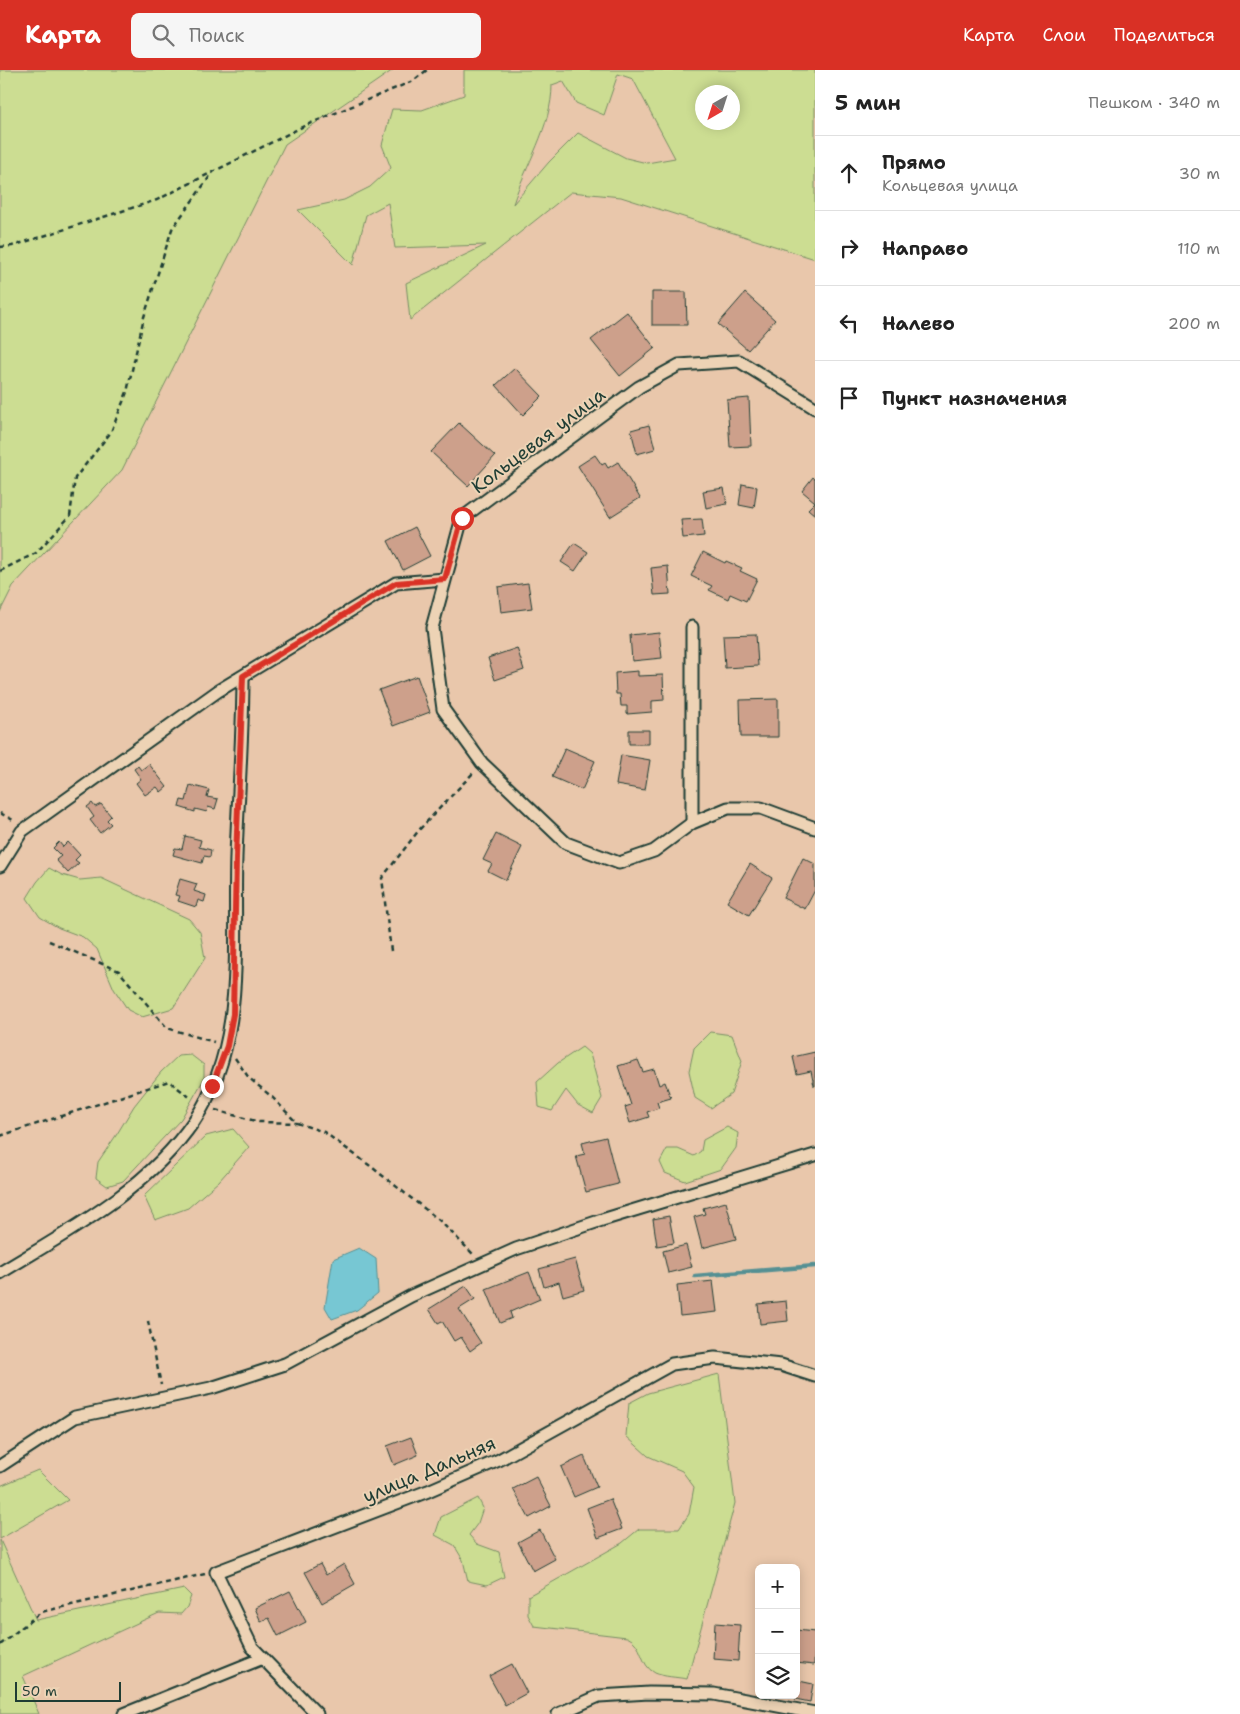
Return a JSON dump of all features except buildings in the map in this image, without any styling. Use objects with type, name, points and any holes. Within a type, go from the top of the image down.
[{"type":"street","name":"Кольцевая улица","points":[[815,408],[739,361],[680,366],[639,387],[462,518],[432,628],[443,709],[482,763],[566,843],[619,863],[654,851],[692,823],[728,808],[761,808],[815,828]]},
{"type":"street","points":[[0,866],[22,831],[218,691],[396,583],[445,579]]},
{"type":"street","points":[[692,627],[692,823]]},
{"type":"street","points":[[0,1273],[91,1218],[155,1166],[195,1120],[212,1086],[227,1046],[233,1014],[236,858],[243,676]]},
{"type":"street","points":[[0,1466],[75,1417],[211,1388],[285,1364],[411,1296],[516,1249],[602,1220],[815,1155]]},
{"type":"street","name":"улица Дальняя","points":[[216,1572],[428,1491],[498,1460],[672,1364],[715,1358],[781,1365],[815,1376]]},
{"type":"street","points":[[216,1572],[252,1647],[317,1714]]},
{"type":"street","points":[[124,1714],[263,1658]]},
{"type":"street","points":[[558,1714],[598,1696],[649,1693],[714,1694],[815,1714]]},
{"type":"path","points":[[0,247],[12,246],[157,200],[304,126],[413,81],[427,70]]},
{"type":"path","points":[[0,571],[36,553],[70,516],[75,478],[111,432],[127,392],[144,317],[172,229],[214,172]]},
{"type":"path","points":[[391,950],[382,878],[419,830],[482,763]]},
{"type":"path","points":[[49,941],[119,971],[167,1028],[227,1046],[249,1078],[272,1097],[297,1123]]},
{"type":"path","points":[[0,1136],[169,1082],[202,1107],[258,1122],[297,1123],[324,1132],[439,1220],[483,1264]]},
{"type":"path","points":[[148,1321],[164,1399]]},
{"type":"path","points":[[0,1645],[41,1612],[216,1572]]},
{"type":"green space","points":[[0,70],[393,70],[285,144],[122,470],[13,586],[0,612]]},
{"type":"green space","points":[[464,70],[815,70],[815,259],[621,197],[571,192],[410,320],[406,283],[486,245],[395,248],[388,203],[366,215],[353,265],[298,210],[344,200],[370,187],[391,168],[382,145],[392,109],[422,110],[464,95]],"holes":[[[618,74],[633,79],[675,158],[647,163],[626,158],[578,133],[549,162],[513,204],[548,116],[552,85],[563,81],[576,103],[604,115]]]},
{"type":"green space","points":[[49,868],[62,875],[80,880],[101,878],[189,919],[200,932],[205,958],[173,1008],[142,1017],[128,1010],[114,989],[97,949],[83,937],[59,928],[40,917],[27,898]]},
{"type":"green space","points":[[710,1032],[732,1035],[742,1061],[731,1094],[711,1108],[695,1098],[689,1071],[694,1048]]},
{"type":"green space","points":[[582,1047],[590,1054],[602,1098],[593,1113],[578,1105],[566,1090],[552,1111],[539,1107],[537,1082],[558,1063]]},
{"type":"green space","points":[[191,1055],[204,1065],[204,1079],[181,1119],[123,1181],[107,1186],[96,1178],[98,1162],[134,1106],[161,1072],[178,1056]]},
{"type":"green space","points":[[727,1127],[738,1133],[736,1148],[721,1169],[685,1181],[665,1173],[660,1162],[667,1149],[678,1149],[694,1156],[701,1151],[703,1140]]},
{"type":"green space","points":[[233,1129],[249,1147],[219,1181],[188,1208],[155,1220],[144,1196],[206,1136]]},
{"type":"green space","points":[[719,1374],[735,1503],[687,1679],[655,1673],[646,1665],[636,1644],[627,1637],[534,1626],[528,1615],[528,1596],[622,1543],[639,1529],[679,1529],[689,1514],[694,1487],[682,1471],[648,1456],[626,1436],[629,1403],[648,1393]]},
{"type":"green space","points":[[38,1470],[68,1500],[0,1539],[0,1486]]},
{"type":"green space","points":[[478,1498],[483,1508],[478,1523],[469,1535],[477,1544],[499,1552],[504,1577],[487,1585],[468,1581],[463,1560],[454,1545],[435,1535],[441,1517]]},
{"type":"green space","points":[[0,1540],[36,1620],[184,1589],[191,1596],[187,1607],[181,1614],[159,1613],[23,1676],[39,1714],[0,1714]]},
{"type":"water","points":[[359,1248],[376,1259],[378,1293],[357,1310],[332,1319],[325,1307],[333,1259]]},
{"type":"waterway","points":[[695,1276],[815,1266]]},
{"type":"route","points":[[212,1086],[227,1046],[233,1014],[236,858],[243,676],[396,583],[445,579],[462,518]]}]
